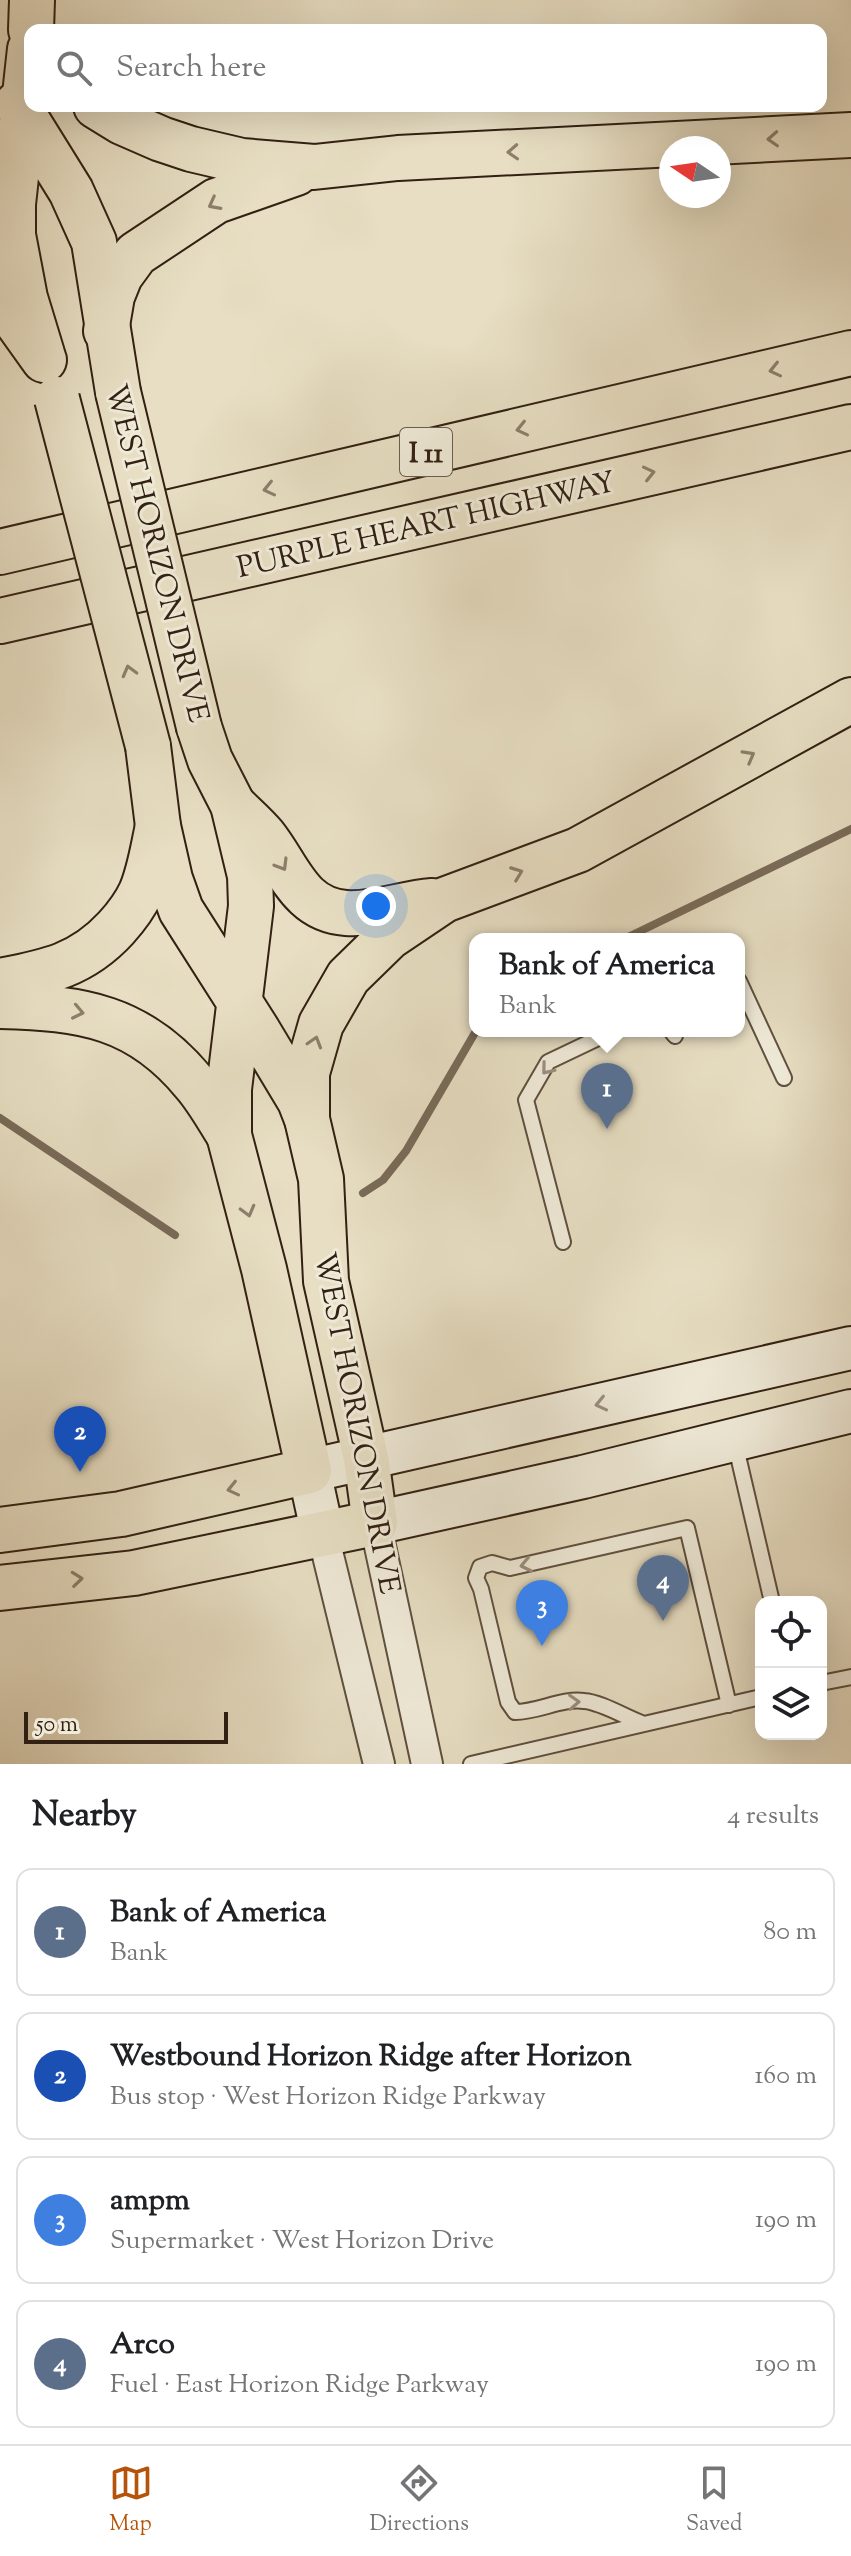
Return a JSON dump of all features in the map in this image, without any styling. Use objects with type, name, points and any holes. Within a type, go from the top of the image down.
[{"type":"main road","points":[[31,24],[32,0]]},
{"type":"main road","name":"WEST HORIZON DRIVE","points":[[24,65],[12,97],[13,235],[25,298],[148,746],[158,826],[170,879],[181,910],[300,1101],[307,1119],[321,1179],[326,1281],[366,1458],[375,1523]]},
{"type":"main road","name":"WEST HORIZON DRIVE","points":[[12,97],[71,191],[89,230],[99,268],[106,331],[118,392],[199,727],[210,760],[233,805],[250,876],[251,906],[229,1089],[229,1135],[264,1269],[323,1535]]},
{"type":"main road","points":[[106,112],[161,139],[191,149],[242,161],[314,167],[398,158],[851,135]]},
{"type":"main road","points":[[106,331],[112,296],[120,276],[136,254],[216,201],[314,167]]},
{"type":"main road","points":[[0,304],[14,318],[50,380]]},
{"type":"main road","name":"I 11","points":[[0,552],[851,353]]},
{"type":"main road","name":"PURPLE HEART HIGHWAY","points":[[0,621],[851,427]]},
{"type":"main road","points":[[307,1119],[307,1073],[317,1035],[348,977],[389,937],[444,900],[578,850],[851,700]]},
{"type":"main road","points":[[233,805],[264,836],[304,896],[329,910],[368,912],[444,900]]},
{"type":"main road","points":[[0,981],[64,966],[86,955],[106,939],[141,893],[158,826]]},
{"type":"main road","points":[[0,1006],[59,1008],[132,1029],[177,1063],[197,1086],[229,1135]]},
{"type":"main road","points":[[0,1530],[121,1514],[851,1348]]},
{"type":"main road","points":[[0,1588],[134,1573],[323,1535],[734,1441],[851,1411]]},
{"type":"street","name":"WEST HORIZON DRIVE","points":[[375,1523],[427,1764]]},
{"type":"street","name":"WEST HORIZON DRIVE","points":[[323,1535],[379,1764]]},
{"type":"lane","points":[[745,994],[784,1078]]},
{"type":"lane","points":[[563,1242],[526,1100],[548,1062],[600,1037]]},
{"type":"lane","points":[[734,1441],[771,1596]]},
{"type":"lane","points":[[644,1724],[586,1701],[560,1703],[533,1712],[515,1712],[508,1702],[476,1578],[480,1567],[492,1563],[510,1568],[687,1528],[729,1705]]},
{"type":"lane","points":[[827,1682],[851,1677]]},
{"type":"lane","points":[[471,1764],[755,1698]]},
{"type":"waterway","points":[[636,933],[851,829]]},
{"type":"waterway","points":[[363,1193],[383,1180],[406,1151],[472,1037]]},
{"type":"waterway","points":[[0,1118],[175,1235]]},
{"type":"place","name":"Bank of America","points":[[607,1129]]},
{"type":"place","name":"Westbound Horizon Ridge after Horizon","points":[[80,1472]]},
{"type":"place","name":"Arco","points":[[663,1621]]},
{"type":"place","name":"ampm","points":[[542,1646]]}]
